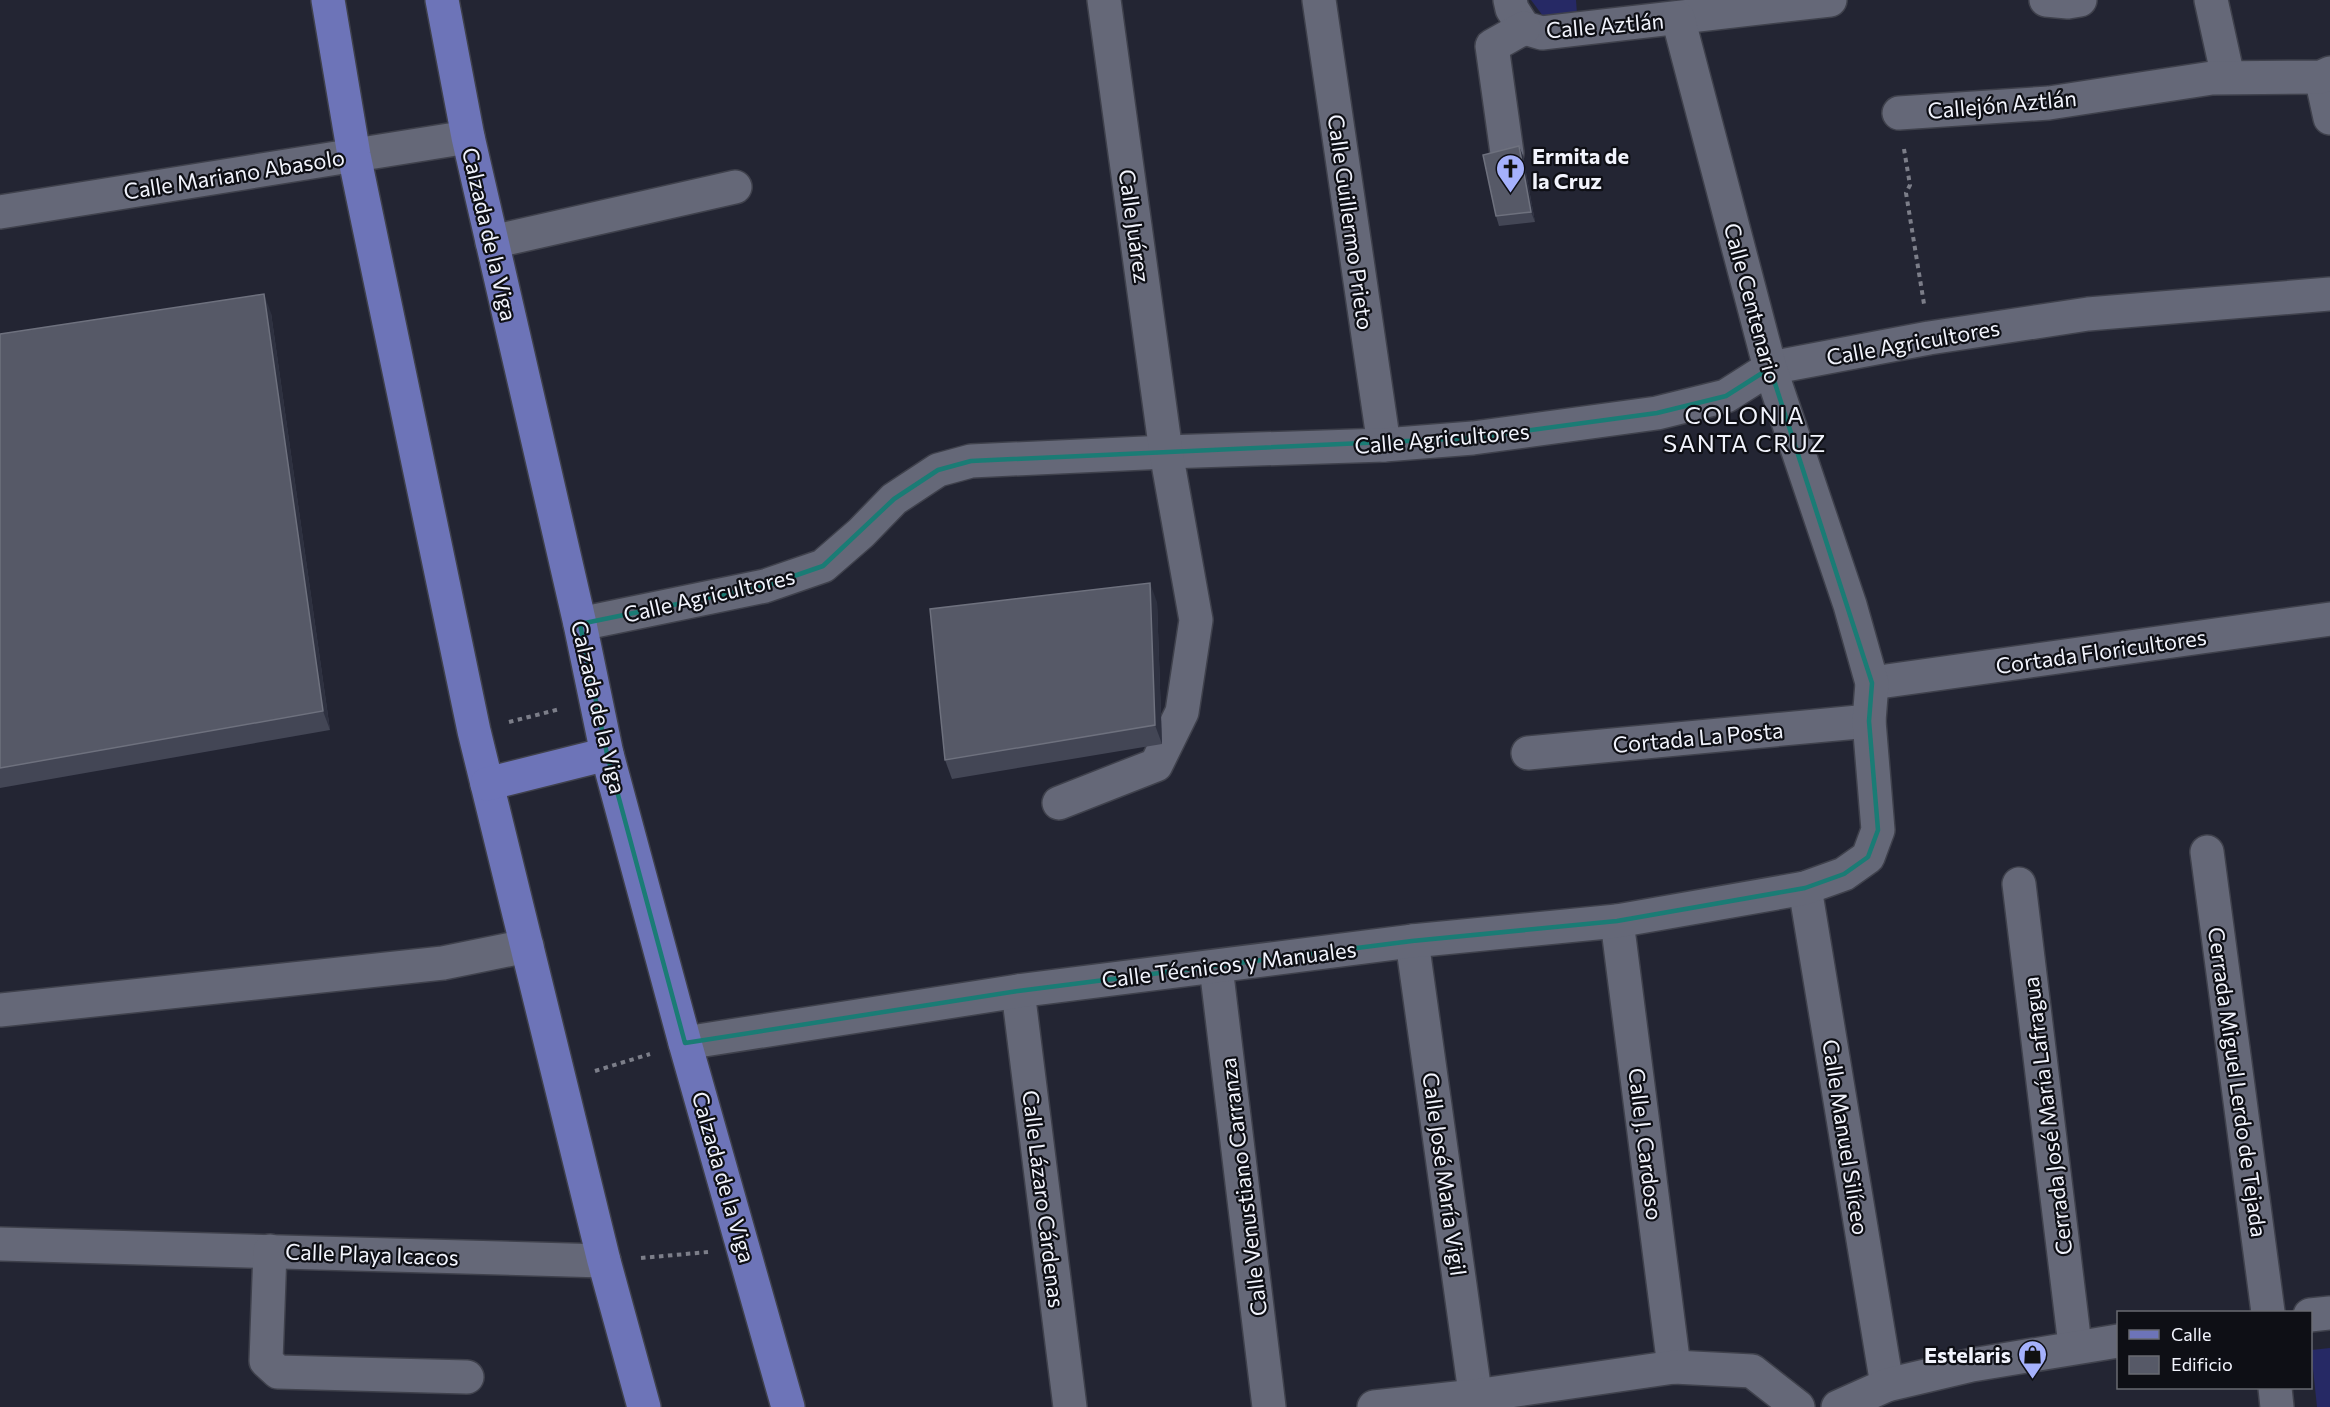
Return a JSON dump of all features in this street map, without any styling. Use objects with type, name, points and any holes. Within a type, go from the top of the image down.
[{"type":"main road","points":[[328,0],[354,155],[474,731],[604,1261],[644,1407]]},
{"type":"main road","name":"Calzada de la Viga","points":[[442,0],[468,137],[580,624],[607,754],[685,1043],[788,1407]]},
{"type":"main road","points":[[487,784],[607,754]]},
{"type":"street","name":"Calle Juárez","points":[[1059,802],[1156,765],[1182,712],[1196,620],[1166,452],[1104,0]]},
{"type":"street","name":"Calle Guillermo Prieto","points":[[1319,0],[1384,445]]},
{"type":"street","name":"Calle Aztlán","points":[[1517,14],[1542,33],[1830,0]]},
{"type":"street","points":[[2046,0],[2068,2],[2080,0]]},
{"type":"street","points":[[2211,0],[2228,77]]},
{"type":"street","points":[[1507,153],[1492,46],[1517,14]]},
{"type":"street","name":"Calle Centenario","points":[[1678,18],[1770,368],[1850,605],[1872,683],[1869,721],[1878,830]]},
{"type":"street","points":[[2325,75],[2330,118]]},
{"type":"street","name":"Callejón Aztlán","points":[[1899,113],[2049,103],[2211,78],[2325,75]]},
{"type":"street","name":"Calle Mariano Abasolo","points":[[0,212],[468,137]]},
{"type":"street","points":[[492,242],[735,187]]},
{"type":"street","name":"Calle Agricultores","points":[[580,624],[765,586],[823,566],[861,533],[894,499],[938,470],[971,461],[1384,445],[1473,438],[1657,413],[1726,396],[1770,368],[1929,338],[2088,314],[2330,294]]},
{"type":"street","name":"Cortada Floricultores","points":[[1872,683],[2330,619]]},
{"type":"street","name":"Cortada La Posta","points":[[1528,753],[1869,721]]},
{"type":"street","name":"Calle Técnicos y Manuales","points":[[685,1043],[1018,991],[1412,941],[1617,921],[1805,888],[1844,874],[1868,857],[1878,830]]},
{"type":"street","name":"Cerrada Miguel Lerdo de Tejada","points":[[2208,852],[2268,1311]]},
{"type":"street","name":"Cerrada José María Lafragua","points":[[2019,884],[2074,1337],[2073,1347]]},
{"type":"street","name":"Calle Manuel Silíceo","points":[[1805,888],[1887,1385]]},
{"type":"street","name":"Calle J. Cardoso","points":[[1617,921],[1674,1367]]},
{"type":"street","name":"Calle José María Vigil","points":[[1412,941],[1476,1402]]},
{"type":"street","points":[[0,1010],[443,963],[527,946]]},
{"type":"street","name":"Calle Venustiano Carranza","points":[[1216,966],[1269,1407]]},
{"type":"street","name":"Calle Lázaro Cárdenas","points":[[1018,991],[1070,1407]]},
{"type":"street","name":"Calle Playa Icacos","points":[[0,1244],[604,1261]]},
{"type":"street","points":[[270,1251],[266,1361],[278,1372],[467,1377]]},
{"type":"street","points":[[2312,1315],[2330,1313]]},
{"type":"street","points":[[1838,1407],[1887,1385],[1972,1365],[2117,1341]]},
{"type":"street","points":[[1374,1407],[1476,1402],[1674,1367],[1752,1371],[1798,1407]]},
{"type":"street","points":[[2275,1389],[2277,1407]]},
{"type":"path","name":"Callejón Aztlán","points":[[1899,113],[1910,184],[1907,197],[1929,338]]},
{"type":"path","points":[[474,731],[596,700]]},
{"type":"path","points":[[560,1082],[685,1043]]},
{"type":"path","points":[[604,1261],[744,1249]]},
{"type":"highlighted area","points":[[1770,368],[1872,683],[1869,721],[1878,830],[1868,857],[1844,874],[1805,888],[1617,921],[1412,941],[1018,991],[685,1043],[607,754],[580,624],[765,586],[823,566],[894,499],[938,470],[971,461],[1473,438],[1657,413],[1726,396]]},
{"type":"shaded area","points":[[1531,0],[1576,0],[1577,14],[1543,16]]},
{"type":"shaded area","points":[[2330,1348],[2330,1407],[2317,1407],[2312,1350]]},
{"type":"building","name":"Ermita de la Cruz","points":[[1519,146],[1531,212],[1496,216],[1483,155]]},
{"type":"building","points":[[264,294],[323,711],[0,768],[0,334]]},
{"type":"building","points":[[1150,583],[1155,725],[945,760],[930,609]]},
{"type":"place","name":"Ermita de la Cruz","points":[[1511,194]]},
{"type":"place","name":"Estelaris","points":[[2032,1380]]},
{"type":"district","name":"COLONIA SANTA CRUZ","points":[[1745,428]]}]
